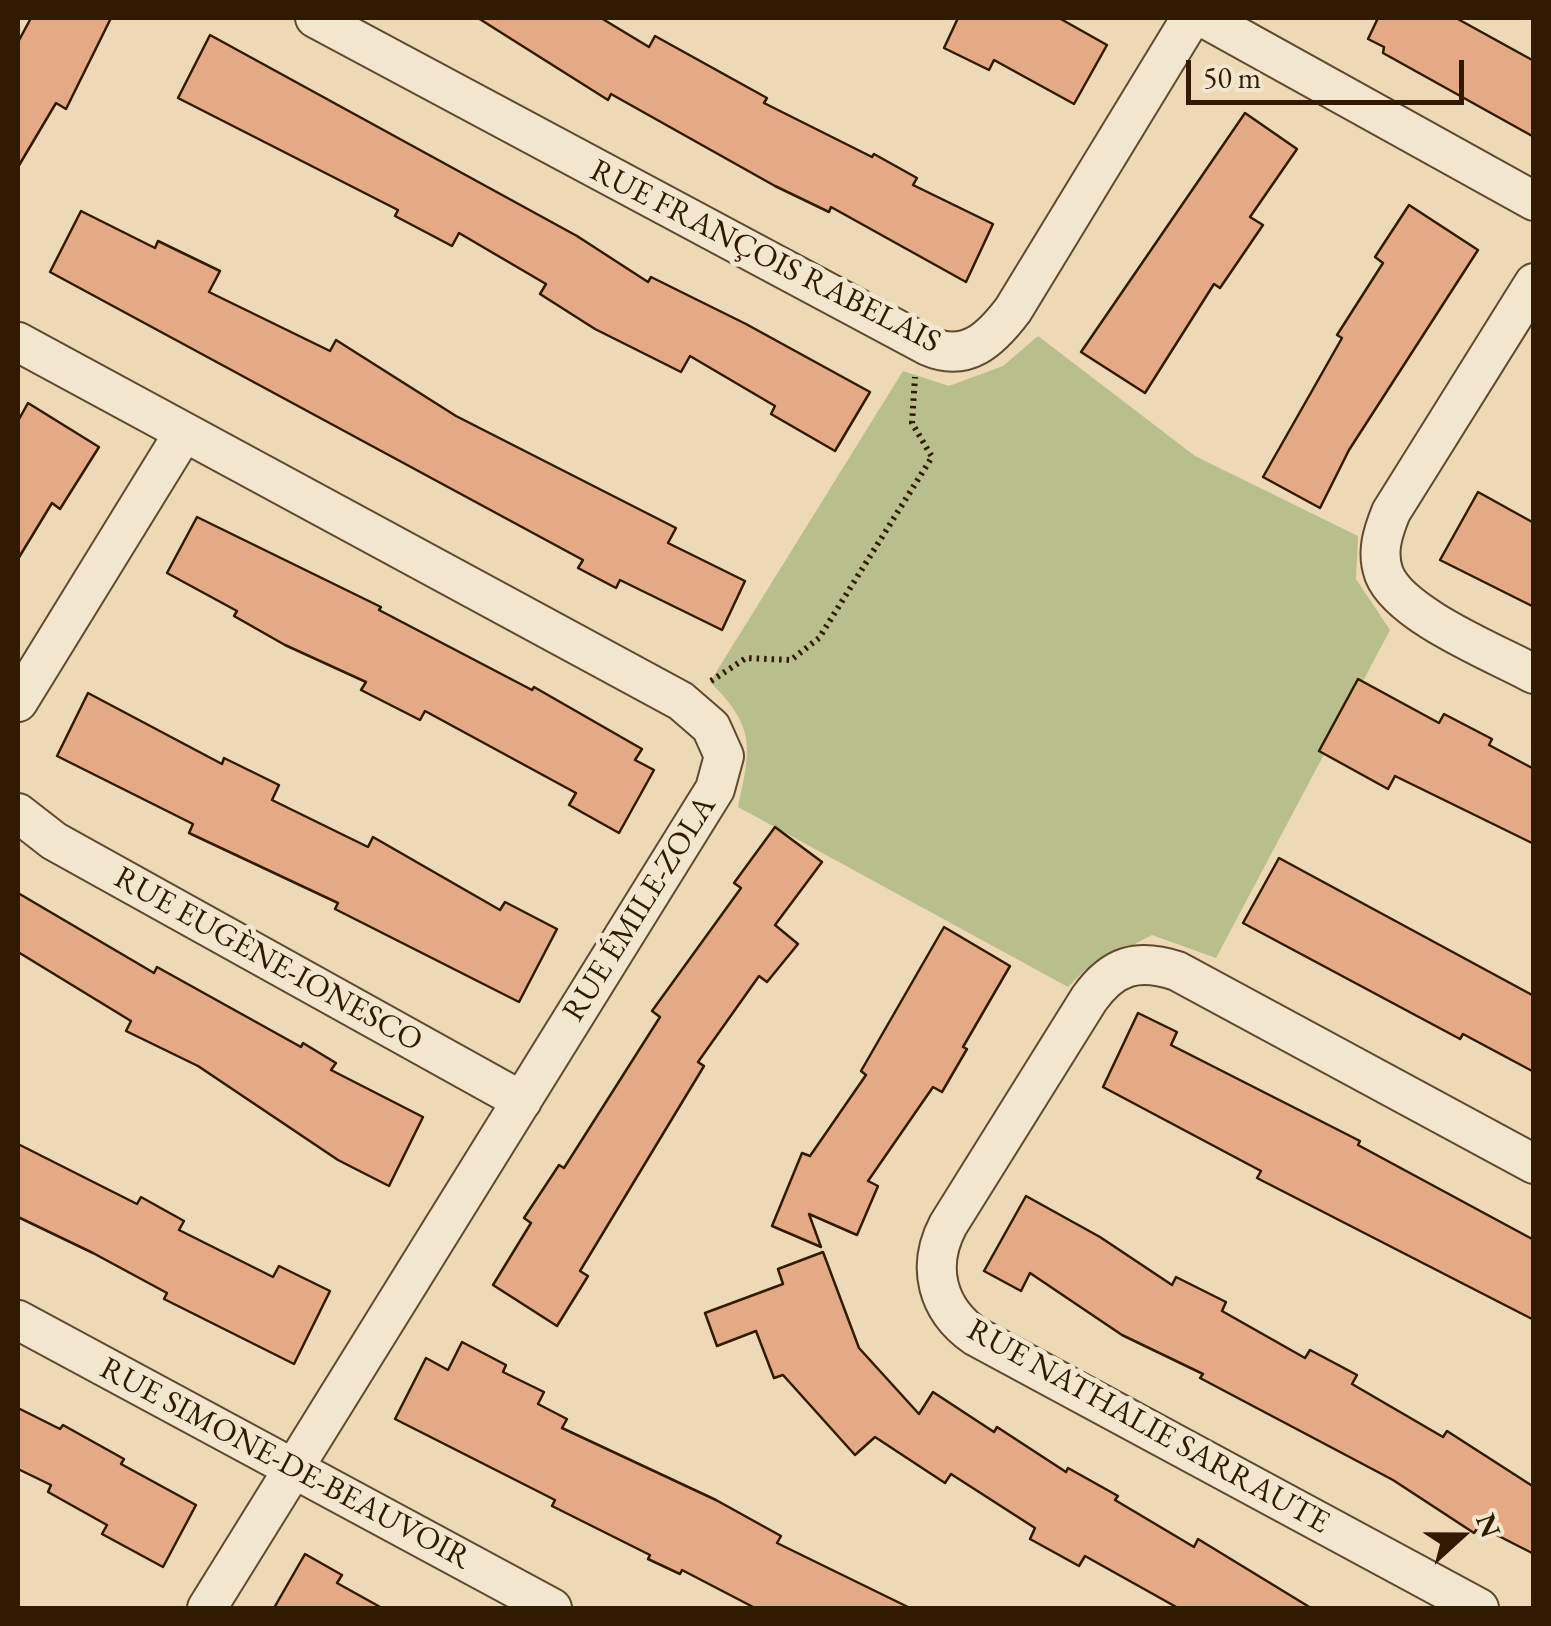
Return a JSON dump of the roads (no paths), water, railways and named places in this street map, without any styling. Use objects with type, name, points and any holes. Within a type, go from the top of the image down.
[{"type":"street","name":"RUE FRANÇOIS RABELAIS","points":[[315,18],[941,352],[966,352],[980,346],[1004,322],[1191,18]]},
{"type":"street","points":[[1204,18],[1534,201]]},
{"type":"street","points":[[1534,282],[1391,512],[1380,542],[1384,574],[1408,604],[1534,674]]},
{"type":"street","name":"RUE ÉMILE-ZOLA","points":[[18,342],[681,700],[712,727],[724,756],[722,772],[207,1608]]},
{"type":"street","points":[[18,702],[183,434]]},
{"type":"street","name":"RUE EUGÈNE-IONESCO","points":[[18,813],[54,841],[522,1101]]},
{"type":"street","name":"RUE NATHALIE SARRAUTE","points":[[1478,1608],[975,1336],[954,1318],[941,1296],[935,1261],[954,1214],[1089,999],[1110,974],[1146,962],[1177,971],[1534,1164]]},
{"type":"street","name":"RUE SIMONE-DE-BEAUVOIR","points":[[18,1320],[552,1608]]}]
